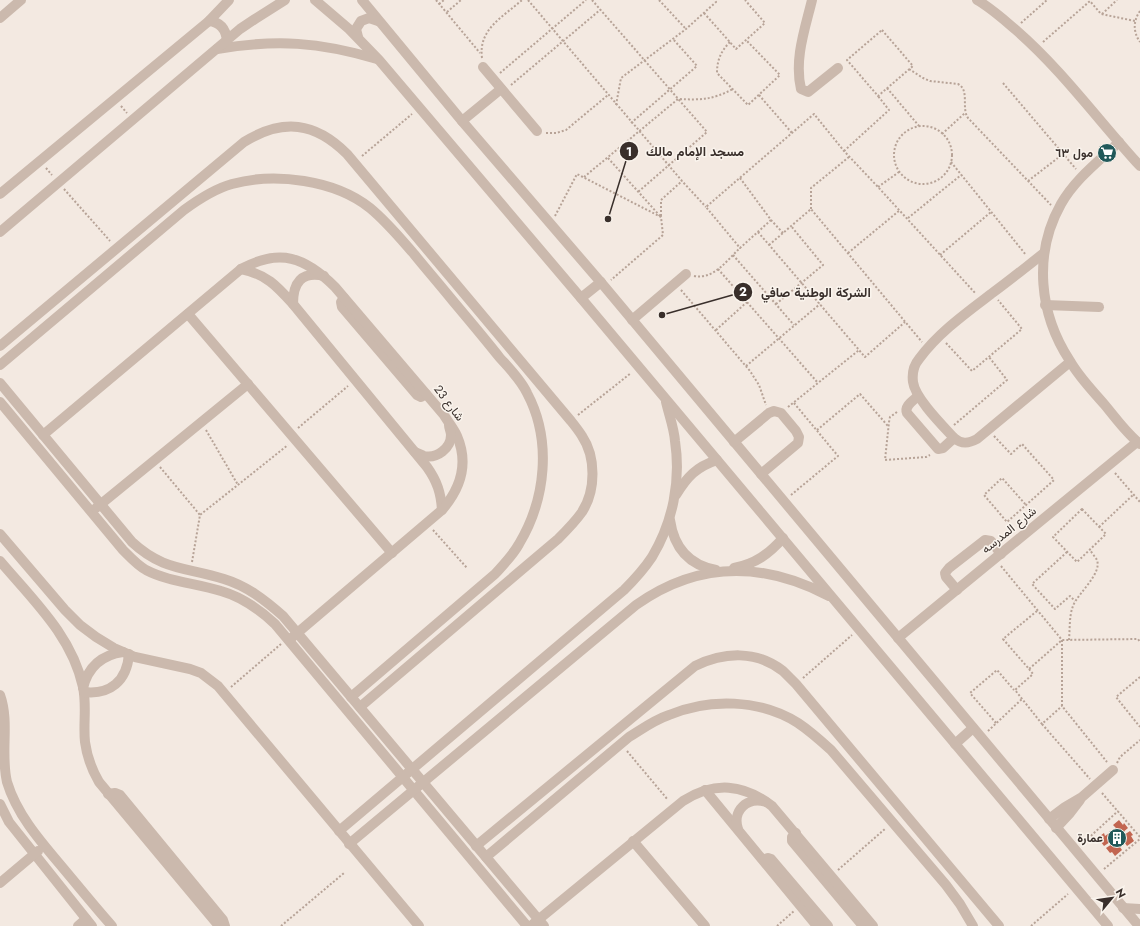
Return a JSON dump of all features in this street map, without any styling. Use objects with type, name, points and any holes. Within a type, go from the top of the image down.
[{"type":"street","points":[[0,18],[21,0]]},
{"type":"street","points":[[0,194],[209,21],[229,0]]},
{"type":"street","points":[[0,232],[227,40],[254,19],[286,0]]},
{"type":"street","points":[[315,0],[358,37],[379,60],[581,298],[1108,926]]},
{"type":"street","points":[[362,0],[462,121],[602,284],[1139,926]]},
{"type":"street","points":[[812,0],[798,61],[801,89],[808,92],[838,68]]},
{"type":"street","points":[[980,1],[1036,48],[1057,70],[1140,166]]},
{"type":"street","points":[[358,37],[356,29],[360,21],[369,18],[378,21]]},
{"type":"street","points":[[209,21],[215,21],[220,24],[227,34],[227,40]]},
{"type":"street","points":[[217,49],[242,45],[288,43],[333,48],[379,60]]},
{"type":"street","points":[[483,67],[537,130]]},
{"type":"street","points":[[462,121],[503,90]]},
{"type":"street","points":[[0,346],[244,142],[258,133],[290,126],[306,128],[321,134],[335,143],[354,162],[571,421],[583,437],[590,455],[593,474],[590,493],[583,511],[558,540],[360,707]]},
{"type":"street","points":[[1119,142],[1072,188],[1057,212],[1048,235],[1044,253],[1042,270],[1043,288],[1045,305],[1051,325],[1070,362],[1083,380],[1139,443]]},
{"type":"street","points":[[0,365],[184,210],[216,190],[233,184],[250,181],[289,179],[310,182],[351,196],[369,207],[385,221],[515,376],[527,393],[536,412],[541,433],[543,475],[539,496],[527,528],[510,557],[496,574],[351,697]]},
{"type":"street","points":[[1044,253],[982,301],[928,348],[919,360],[913,374],[914,389],[918,396],[951,434],[958,441],[967,443],[977,439],[1070,362]]},
{"type":"street","name":"شارع 23","points":[[43,435],[241,270],[254,262],[268,258],[283,258],[312,266],[324,276],[344,298],[444,415],[457,435],[462,451],[462,467],[459,483],[453,498],[442,510],[298,633],[288,639]]},
{"type":"street","points":[[241,270],[259,274],[267,278],[293,304],[434,477],[442,498],[442,510]]},
{"type":"street","points":[[632,320],[686,274]]},
{"type":"street","points":[[293,304],[295,286],[300,280],[311,275],[324,276]]},
{"type":"street","points":[[581,298],[602,284]]},
{"type":"street","points":[[451,299],[461,290]]},
{"type":"street","points":[[1045,305],[1099,307]]},
{"type":"street","points":[[188,314],[392,553]]},
{"type":"street","points":[[311,326],[314,324],[318,326],[394,416],[395,420],[392,424]]},
{"type":"street","points":[[0,383],[141,551],[152,559],[165,564],[223,579],[239,585],[255,593],[283,616],[486,858],[538,924],[674,807],[694,794],[716,788],[740,789],[760,797],[772,806],[832,875],[869,925]]},
{"type":"street","points":[[91,512],[248,384]]},
{"type":"street","points":[[918,396],[907,406],[907,413],[936,448],[943,448],[951,434]]},
{"type":"street","points":[[339,831],[624,590],[651,558],[662,539],[670,518],[677,479],[675,440],[665,398]]},
{"type":"street","points":[[0,402],[91,512],[133,560],[158,576],[236,596],[263,613],[276,624],[528,926]]},
{"type":"street","points":[[734,442],[769,413],[774,410],[781,413],[798,434],[799,440],[796,445],[761,474]]},
{"type":"street","points":[[415,452],[424,456],[434,456],[446,448],[449,444],[451,434],[444,415]]},
{"type":"street","name":"شارع المدرسه","points":[[898,638],[1109,465],[1139,443]]},
{"type":"street","points":[[674,499],[689,476],[697,469],[717,460]]},
{"type":"street","points":[[670,518],[672,532],[677,544],[685,555],[696,563],[721,571],[760,573],[779,576],[816,589],[833,598]]},
{"type":"street","points":[[0,534],[65,610],[96,638],[126,653],[149,661],[190,669],[201,673],[210,679],[224,693],[419,926]]},
{"type":"street","points":[[349,844],[652,593],[680,581],[703,574],[721,571],[754,562],[770,552],[783,538]]},
{"type":"street","points":[[957,590],[945,575],[949,568],[985,540],[991,542],[998,556]]},
{"type":"street","points":[[0,561],[51,621],[62,636],[74,658],[83,690],[86,715],[85,741],[87,756],[92,770],[99,782],[219,926]]},
{"type":"street","points":[[83,690],[101,692],[116,684],[126,671],[128,663],[126,653]]},
{"type":"street","points":[[83,690],[85,679],[96,663],[108,655],[126,653]]},
{"type":"street","points":[[476,846],[695,666],[709,659],[724,656],[740,655],[755,657],[770,663],[783,671],[796,684],[999,926]]},
{"type":"street","points":[[0,695],[5,716],[4,764],[7,781],[21,814],[44,846],[112,926]]},
{"type":"street","points":[[486,858],[621,744],[649,724],[669,714],[689,708],[711,704],[733,704],[755,707],[796,722],[831,750],[946,885],[960,904],[973,926]]},
{"type":"street","points":[[955,744],[973,728]]},
{"type":"street","points":[[1049,819],[1082,797],[1113,770]]},
{"type":"street","points":[[705,790],[817,926]]},
{"type":"street","points":[[108,794],[115,793],[120,795],[224,922],[225,926]]},
{"type":"street","points":[[1056,828],[1082,797]]},
{"type":"street","points":[[738,831],[736,818],[738,812],[748,802],[760,800],[772,806]]},
{"type":"street","points":[[0,804],[9,822],[89,923],[78,926]]},
{"type":"street","points":[[894,824],[906,815]]},
{"type":"street","points":[[796,833],[792,838],[793,842],[869,925]]},
{"type":"street","points":[[633,842],[705,926]]},
{"type":"street","points":[[0,883],[44,846]]},
{"type":"street","points":[[763,861],[766,858],[771,859],[828,926]]},
{"type":"street","points":[[1123,908],[1140,909]]},
{"type":"street","points":[[1098,913],[1102,926]]},
{"type":"path","points":[[436,0],[481,54]]},
{"type":"path","points":[[439,4],[444,0]]},
{"type":"path","points":[[447,13],[461,0]]},
{"type":"path","points":[[483,67],[481,54],[482,41],[488,29],[522,0]]},
{"type":"path","points":[[528,0],[562,42],[740,248]]},
{"type":"path","points":[[493,79],[586,0]]},
{"type":"path","points":[[592,0],[707,132],[638,192]]},
{"type":"path","points":[[659,0],[686,29]]},
{"type":"path","points":[[704,13],[736,49],[765,23],[745,0]]},
{"type":"path","points":[[1014,29],[1047,0]]},
{"type":"path","points":[[1101,14],[1117,0]]},
{"type":"path","points":[[616,105],[621,78],[686,29],[716,1]]},
{"type":"path","points":[[1036,48],[1090,1],[1101,14],[1135,21]]},
{"type":"path","points":[[503,90],[600,10]]},
{"type":"path","points":[[1140,11],[1135,21],[1135,32],[1140,42]]},
{"type":"path","points":[[844,151],[889,110],[847,60],[882,30],[913,66],[878,96]]},
{"type":"path","points":[[631,122],[697,66],[673,39]]},
{"type":"path","points":[[730,42],[718,58],[717,72],[748,105],[780,75],[746,40]]},
{"type":"path","points":[[909,69],[922,78],[930,81],[961,85],[964,89],[965,113],[1057,212]]},
{"type":"path","points":[[1003,83],[1082,177]]},
{"type":"path","points":[[887,88],[919,126]]},
{"type":"path","points":[[584,177],[678,99],[703,100],[712,98],[733,89]]},
{"type":"path","points":[[537,130],[546,133],[556,133],[566,130],[608,95]]},
{"type":"path","points":[[759,95],[792,133]]},
{"type":"path","points":[[115,99],[133,120]]},
{"type":"path","points":[[354,162],[419,108]]},
{"type":"path","points":[[942,134],[965,113]]},
{"type":"path","points":[[706,207],[814,114],[849,157],[900,210],[982,301]]},
{"type":"path","points":[[919,126],[932,128],[942,134],[949,144],[952,156],[949,169],[940,179],[928,184],[915,183],[904,177],[899,172],[894,160],[895,147],[902,135],[919,126]]},
{"type":"path","points":[[1028,181],[1063,154]]},
{"type":"path","points":[[849,157],[811,188],[811,209],[928,348]]},
{"type":"path","points":[[608,158],[661,217]]},
{"type":"path","points":[[40,161],[116,248]]},
{"type":"path","points":[[951,162],[1032,262]]},
{"type":"path","points":[[878,187],[899,172]]},
{"type":"path","points":[[550,224],[577,174],[661,217]]},
{"type":"path","points":[[907,219],[961,175]]},
{"type":"path","points":[[740,178],[771,220],[783,233]]},
{"type":"path","points":[[602,284],[664,235],[661,217],[661,200],[682,181]]},
{"type":"path","points":[[769,245],[811,209]]},
{"type":"path","points":[[848,253],[900,210]]},
{"type":"path","points":[[940,255],[991,212]]},
{"type":"path","points":[[686,274],[706,277],[712,274],[771,220]]},
{"type":"path","points":[[776,304],[823,265],[791,226]]},
{"type":"path","points":[[758,232],[865,357],[906,322]]},
{"type":"path","points":[[733,255],[794,326]]},
{"type":"path","points":[[718,269],[818,383]]},
{"type":"path","points":[[675,283],[755,378],[769,413]]},
{"type":"path","points":[[940,336],[972,371],[1022,330],[993,293]]},
{"type":"path","points":[[716,330],[747,302]]},
{"type":"path","points":[[746,366],[820,304]]},
{"type":"path","points":[[781,413],[859,350]]},
{"type":"path","points":[[951,434],[1007,380],[988,357]]},
{"type":"path","points":[[571,421],[639,367]]},
{"type":"path","points":[[190,571],[200,515],[293,437],[355,380]]},
{"type":"path","points":[[817,430],[860,394],[888,426]]},
{"type":"path","points":[[784,502],[838,456],[794,403]]},
{"type":"path","points":[[906,410],[901,410],[890,417],[885,460],[926,457],[940,449]]},
{"type":"path","points":[[201,423],[238,484]]},
{"type":"path","points":[[988,429],[1010,454],[1022,444],[1054,480],[1007,522],[984,495],[1002,478],[1026,505]]},
{"type":"path","points":[[155,460],[200,515]]},
{"type":"path","points":[[1109,465],[1140,502]]},
{"type":"path","points":[[1099,527],[1134,495]]},
{"type":"path","points":[[1082,509],[1106,534],[1090,550],[1077,562],[1053,537],[1082,509]]},
{"type":"path","points":[[427,524],[467,568]]},
{"type":"path","points":[[1069,640],[1070,617],[1075,601],[1096,572],[1098,566],[1097,560],[1090,550]]},
{"type":"path","points":[[1068,552],[1032,584],[1055,609],[1070,596],[1075,601]]},
{"type":"path","points":[[998,556],[1037,610],[1062,640],[1062,706],[1113,770],[1120,757],[1140,740]]},
{"type":"path","points":[[1015,690],[1033,674],[1003,639],[1037,610]]},
{"type":"path","points":[[796,684],[859,629]]},
{"type":"path","points":[[1029,669],[1062,640],[1139,638],[1140,642]]},
{"type":"path","points":[[224,693],[288,639]]},
{"type":"path","points":[[996,723],[970,693],[997,670],[1042,724],[1062,706]]},
{"type":"path","points":[[1140,677],[1116,697],[1140,727]]},
{"type":"path","points":[[980,737],[1022,699]]},
{"type":"path","points":[[621,744],[674,807]]},
{"type":"path","points":[[1075,850],[1118,812]]},
{"type":"path","points":[[832,875],[894,824]]},
{"type":"path","points":[[1096,876],[1140,839]]},
{"type":"path","points":[[281,926],[344,873]]},
{"type":"path","points":[[1031,926],[1076,887]]},
{"type":"path","points":[[777,926],[800,906]]},
{"type":"building","name":"عمارة","points":[[1119,820],[1128,828],[1122,833],[1124,835],[1130,831],[1133,835],[1131,836],[1134,841],[1127,846],[1125,843],[1120,847],[1122,850],[1115,856],[1106,848],[1112,844],[1110,842],[1104,846],[1101,842],[1103,840],[1100,836],[1104,833],[1105,836],[1116,828],[1113,825]]},
{"type":"place","name":"مول ٦٣","points":[[1107,153]]},
{"type":"place","name":"مسجد الإمام مالك","points":[[608,219]]},
{"type":"place","name":"الشركة الوطنية صافي","points":[[662,315]]},
{"type":"place","name":"عمارة","points":[[1117,838]]}]
